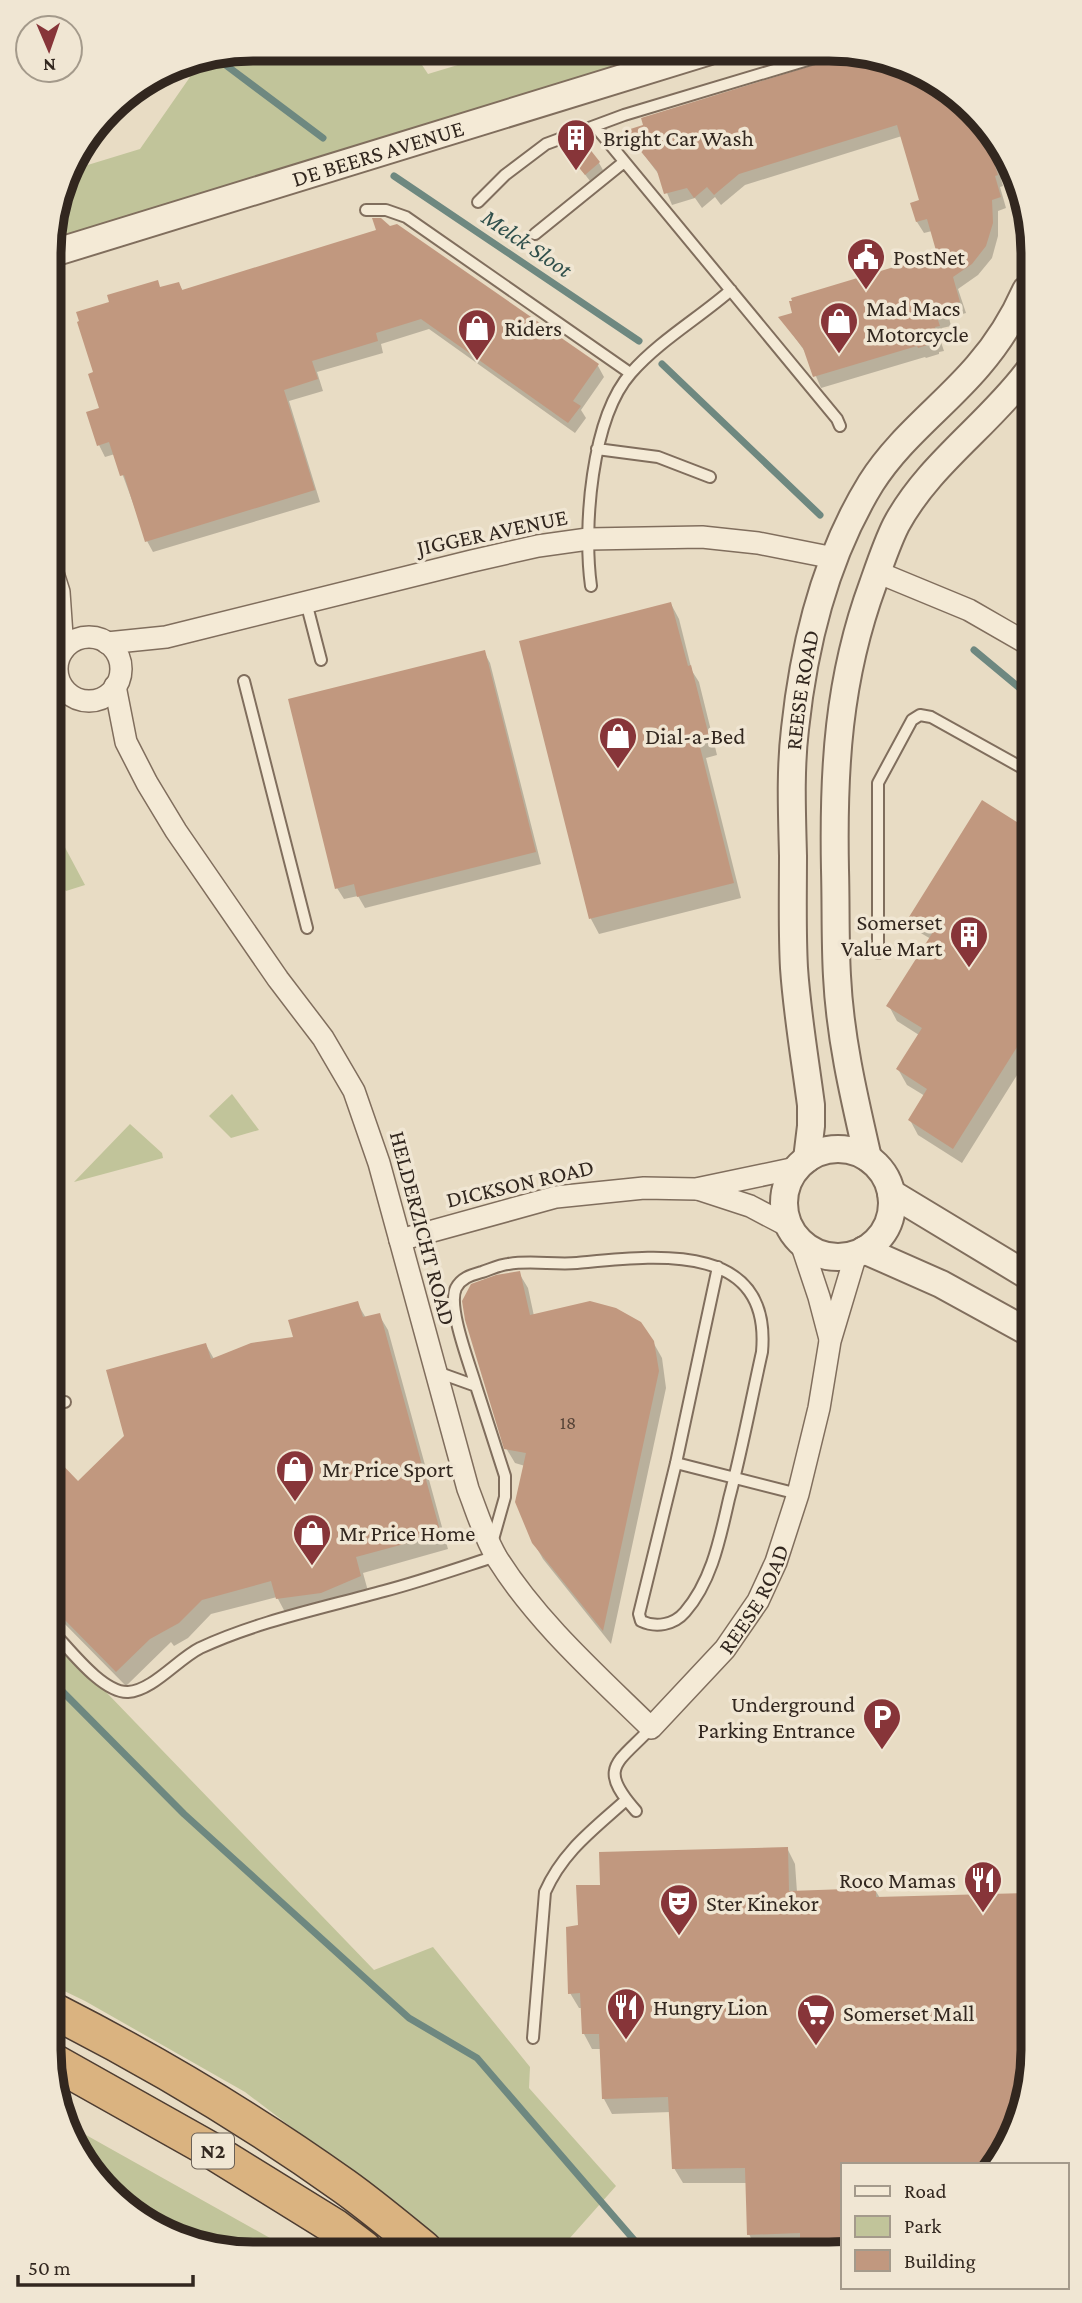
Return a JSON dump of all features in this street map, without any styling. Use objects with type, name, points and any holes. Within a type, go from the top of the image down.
[{"type":"highway","name":"N2","points":[[61,2015],[115,2042],[246,2120],[345,2187],[415,2242]]},
{"type":"highway","name":"N2","points":[[62,2067],[209,2149],[355,2242]]},
{"type":"street","name":"DE BEERS AVENUE","points":[[62,250],[678,61]]},
{"type":"street","name":"REESE ROAD","points":[[802,1163],[811,1125],[811,1105],[794,968],[792,777],[794,730],[800,687],[817,611],[834,558],[856,509],[893,451],[978,366],[1016,314],[1021,302]]},
{"type":"street","name":"REESE ROAD","points":[[868,1158],[850,1078],[837,975],[834,811],[836,753],[845,685],[860,620],[896,526],[928,477],[984,423],[1021,380]]},
{"type":"street","name":"JIGGER AVENUE","points":[[99,640],[166,637],[472,561],[538,546],[588,539],[702,537],[758,543],[834,558]]},
{"type":"street","points":[[877,572],[969,610],[1021,640]]},
{"type":"street","points":[[62,604],[99,640],[115,651],[118,677],[104,696],[90,700],[71,695],[62,684]]},
{"type":"street","points":[[62,631],[62,653]]},
{"type":"street","name":"JIGGER AVENUE","points":[[118,677],[166,637]]},
{"type":"street","points":[[63,650],[76,640],[99,640]]},
{"type":"street","name":"HELDERZICHT ROAD","points":[[118,677],[126,742]]},
{"type":"street","name":"HELDERZICHT ROAD","points":[[90,700],[126,742],[146,783],[176,831],[278,979],[324,1038],[349,1081],[368,1127],[468,1489],[493,1551],[543,1619],[651,1728]]},
{"type":"street","points":[[838,1149],[848,1149],[868,1158],[886,1177],[891,1193],[889,1222],[879,1238],[860,1252],[846,1256],[816,1252],[795,1234],[784,1207],[784,1197],[790,1177],[802,1163],[827,1150],[838,1149]]},
{"type":"street","name":"DICKSON ROAD","points":[[400,1240],[556,1197],[644,1188],[696,1189],[802,1163]]},
{"type":"street","name":"DICKSON ROAD","points":[[696,1189],[750,1206],[795,1234]]},
{"type":"street","points":[[891,1193],[1020,1271]]},
{"type":"street","name":"REESE ROAD","points":[[795,1234],[819,1297],[830,1341]]},
{"type":"street","name":"REESE ROAD","points":[[651,1728],[725,1649],[748,1618],[776,1562],[798,1494],[819,1408],[830,1341],[860,1252]]},
{"type":"street","points":[[860,1252],[931,1279],[1020,1328]]},
{"type":"lane","points":[[478,202],[505,176],[546,144],[595,126],[805,61]]},
{"type":"lane","points":[[595,126],[837,419],[840,426]]},
{"type":"lane","points":[[535,234],[624,162]]},
{"type":"lane","points":[[366,210],[386,210],[406,217],[631,373]]},
{"type":"lane","points":[[591,586],[588,539],[597,449],[612,404],[631,373],[731,290]]},
{"type":"lane","points":[[597,449],[658,457],[710,477]]},
{"type":"lane","points":[[306,602],[321,660]]},
{"type":"lane","points":[[244,681],[307,928]]},
{"type":"lane","points":[[877,953],[878,783],[912,720],[920,715],[931,718],[1021,767]]},
{"type":"lane","points":[[61,1640],[107,1686],[129,1692],[142,1688],[192,1652],[210,1644],[254,1628],[387,1590],[493,1551],[506,1486],[505,1476],[475,1386],[453,1305],[457,1285],[467,1277],[506,1264],[559,1265],[640,1256],[682,1258],[718,1267],[744,1285],[752,1295],[763,1329],[762,1352],[735,1478],[715,1554],[697,1594],[684,1613],[671,1622],[646,1623],[641,1621],[639,1614],[676,1463],[718,1267]]},
{"type":"lane","points":[[435,1371],[475,1386]]},
{"type":"lane","points":[[676,1463],[798,1494]]},
{"type":"lane","name":"REESE ROAD","points":[[636,1811],[614,1784],[613,1773],[616,1765],[651,1728]]},
{"type":"lane","points":[[533,2038],[545,1892],[553,1873],[567,1853],[626,1800]]},
{"type":"green space","points":[[253,61],[419,61],[428,74],[471,61],[631,61],[63,236],[71,191],[82,167],[140,149],[190,77],[185,74],[216,65]]},
{"type":"green space","points":[[62,841],[85,885],[66,891],[62,886]]},
{"type":"green space","points":[[232,1094],[259,1130],[231,1138],[209,1116]]},
{"type":"green space","points":[[130,1124],[162,1153],[163,1158],[74,1182]]},
{"type":"green space","points":[[61,1645],[374,1970],[433,1947],[530,2067],[529,2088],[616,2186],[566,2242],[442,2242],[245,2092],[61,1989]]},
{"type":"green space","points":[[80,2132],[277,2242],[216,2238],[191,2232],[157,2216],[117,2186],[101,2167]]},
{"type":"building","points":[[827,61],[854,63],[891,71],[914,81],[946,101],[965,117],[995,157],[998,175],[995,176],[1001,197],[992,200],[993,223],[986,246],[972,264],[953,277],[960,302],[943,307],[946,314],[937,317],[940,326],[935,327],[939,339],[918,348],[917,346],[813,377],[803,348],[778,317],[792,313],[789,301],[792,301],[791,298],[937,254],[927,219],[916,222],[910,203],[919,200],[897,125],[739,174],[714,195],[707,187],[694,198],[687,188],[664,194],[657,171],[624,131],[643,125],[641,118]]},
{"type":"building","points":[[585,143],[600,162],[585,175],[564,149]]},
{"type":"building","points":[[372,218],[381,218],[390,226],[397,224],[599,364],[573,401],[581,406],[568,423],[421,319],[376,333],[378,341],[312,361],[318,379],[284,390],[315,490],[145,542],[124,475],[120,476],[109,442],[97,446],[86,412],[99,408],[88,374],[93,372],[76,312],[109,302],[107,295],[158,280],[160,287],[179,282],[182,290],[376,230]]},
{"type":"building","points":[[671,602],[688,666],[691,665],[710,740],[699,743],[734,883],[589,919],[519,641]]},
{"type":"building","points":[[485,650],[536,852],[357,897],[354,884],[335,889],[288,699]]},
{"type":"building","name":"Somerset Value Mart","points":[[982,800],[1021,824],[1021,1041],[953,1149],[908,1120],[927,1089],[896,1069],[922,1028],[886,1006],[933,932],[909,917]]},
{"type":"building","points":[[520,1271],[530,1315],[590,1301],[616,1308],[641,1322],[654,1341],[659,1371],[603,1631],[532,1543],[515,1502],[526,1453],[504,1449],[465,1320],[462,1301],[471,1284],[496,1275]]},
{"type":"building","points":[[358,1301],[363,1317],[380,1313],[441,1534],[356,1557],[361,1576],[321,1593],[276,1599],[271,1581],[202,1600],[179,1623],[150,1639],[116,1672],[61,1616],[61,1464],[78,1481],[124,1436],[106,1370],[206,1343],[211,1359],[251,1343],[293,1337],[288,1320]]},
{"type":"building","name":"Somerset Mall","points":[[788,1847],[789,1891],[876,1888],[876,1897],[1020,1893],[1020,2062],[1017,2087],[1011,2112],[984,2163],[841,2163],[841,2241],[800,2242],[800,2233],[747,2235],[745,2168],[672,2169],[668,2097],[602,2099],[599,2034],[582,2034],[580,1993],[568,1994],[566,1927],[578,1925],[576,1885],[600,1885],[599,1852]]},
{"type":"waterway","name":"Melck Sloot","points":[[224,64],[323,138]]},
{"type":"waterway","name":"Melck Sloot","points":[[394,176],[639,341]]},
{"type":"waterway","name":"Melck Sloot","points":[[662,364],[820,515]]},
{"type":"waterway","name":"Melck Sloot","points":[[974,650],[1021,689]]},
{"type":"waterway","points":[[61,1690],[184,1814],[409,2018],[477,2058],[636,2242]]},
{"type":"place","name":"Bright Car Wash","points":[[576,172]]},
{"type":"place","name":"PostNet","points":[[866,291]]},
{"type":"place","name":"Mad Macs Motorcycle","points":[[839,355]]},
{"type":"place","name":"Riders","points":[[477,362]]},
{"type":"place","name":"Dial-a-Bed","points":[[618,770]]},
{"type":"place","name":"Somerset Value Mart","points":[[969,969]]},
{"type":"place","name":"Mr Price Sport","points":[[295,1503]]},
{"type":"place","name":"Mr Price Home","points":[[312,1567]]},
{"type":"place","name":"Underground Parking Entrance","points":[[882,1751]]},
{"type":"place","name":"Roco Mamas","points":[[983,1914]]},
{"type":"place","name":"Ster Kinekor","points":[[679,1937]]},
{"type":"place","name":"Hungry Lion","points":[[626,2041]]},
{"type":"place","name":"Somerset Mall","points":[[816,2047]]}]
